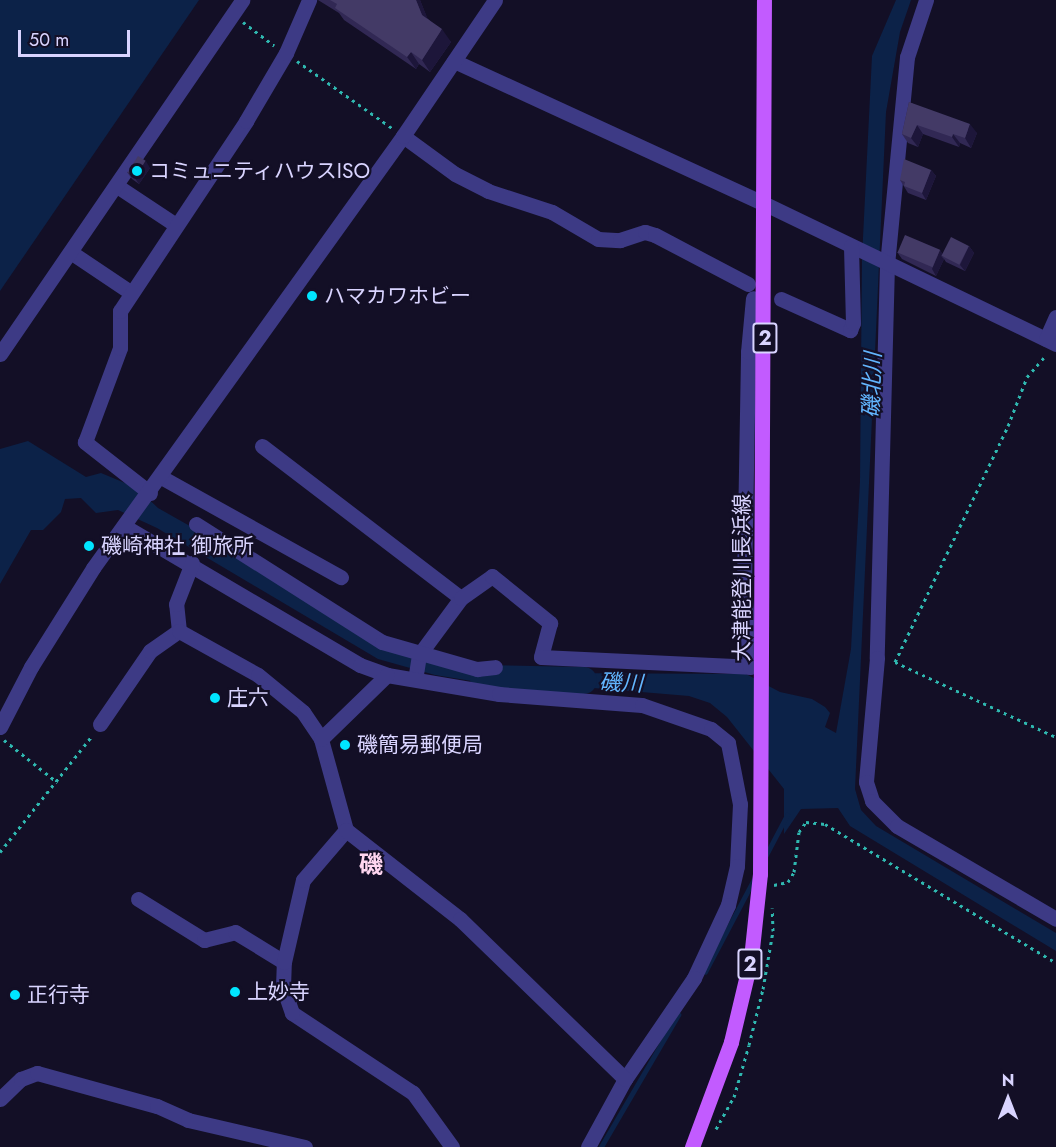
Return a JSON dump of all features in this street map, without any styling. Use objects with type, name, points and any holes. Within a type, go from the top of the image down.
[{"type":"main road","name":"大津能登川長浜線","points":[[692,1147],[731,1042],[752,958],[759,884],[762,805],[762,675],[756,295],[763,203],[764,0]]},
{"type":"street","points":[[0,354],[72,253],[242,0]]},
{"type":"street","points":[[147,497],[85,442],[120,348],[120,311],[130,292],[176,225],[286,53],[309,0]]},
{"type":"street","points":[[0,727],[60,619],[403,136],[495,0]]},
{"type":"street","points":[[926,0],[907,57],[883,262],[876,658],[867,782],[872,801],[897,826],[1056,920]]},
{"type":"street","points":[[454,61],[763,203],[1052,342],[1056,316]]},
{"type":"street","points":[[403,136],[455,174],[488,191],[552,212],[598,239],[620,240],[645,232],[756,295],[748,352],[744,585],[750,667],[541,657],[550,623],[492,576],[461,598],[417,667]]},
{"type":"street","points":[[117,186],[176,225]]},
{"type":"street","points":[[781,299],[849,330],[853,323],[853,247]]},
{"type":"street","points":[[72,253],[130,292]]},
{"type":"street","points":[[262,446],[461,598]]},
{"type":"street","points":[[161,477],[341,577]]},
{"type":"street","points":[[196,524],[382,642],[417,667],[499,694],[642,705],[711,729],[728,743],[740,804],[737,866],[728,905],[694,978],[625,1079],[588,1147]]},
{"type":"street","points":[[124,526],[192,563],[360,665],[387,675]]},
{"type":"street","points":[[179,631],[176,604],[192,563]]},
{"type":"street","points":[[100,724],[150,651],[179,631]]},
{"type":"street","points":[[179,631],[258,675],[303,712],[321,740],[346,830],[460,919],[625,1079]]},
{"type":"street","points":[[321,740],[387,675],[417,667],[477,669],[495,667]]},
{"type":"street","points":[[740,804],[762,805]]},
{"type":"street","points":[[346,830],[303,880],[284,962],[283,987],[292,1013],[413,1093],[452,1147]]},
{"type":"street","points":[[138,899],[204,940],[235,932],[284,962]]},
{"type":"street","points":[[0,1099],[21,1079],[37,1073],[157,1106],[188,1120],[305,1147]]},
{"type":"path","points":[[232,14],[403,136]]},
{"type":"path","points":[[895,662],[1008,426],[1027,377],[1052,342]]},
{"type":"path","points":[[876,658],[895,662],[1056,737]]},
{"type":"path","points":[[0,852],[57,782],[100,724]]},
{"type":"path","points":[[0,737],[57,782]]},
{"type":"path","points":[[759,884],[788,882],[794,872],[799,832],[806,822],[825,824],[1056,963]]},
{"type":"water","points":[[0,0],[199,0],[0,291]]},
{"type":"water","name":"磯北川","points":[[896,0],[911,0],[900,32],[886,112],[855,789],[861,810],[876,826],[1056,933],[1056,951],[850,826],[838,808],[801,809],[784,834],[784,789],[727,717],[710,703],[689,696],[546,684],[547,673],[746,674],[780,692],[812,699],[825,707],[830,713],[825,727],[836,733],[851,649],[860,481],[862,258],[872,56]]},
{"type":"water","points":[[28,441],[86,477],[101,473],[137,488],[158,508],[227,547],[375,643],[484,671],[521,672],[520,684],[484,683],[435,675],[378,659],[157,528],[118,510],[96,513],[81,498],[65,499],[61,512],[43,530],[31,530],[0,584],[0,449]]},
{"type":"building","points":[[330,0],[416,0],[422,15],[442,29],[422,60],[411,52],[407,57],[335,8],[337,4]]},
{"type":"building","points":[[909,102],[970,124],[965,138],[953,134],[952,137],[917,125],[911,138],[902,134]]},
{"type":"building","points":[[138,156],[146,161],[136,177],[128,172]]},
{"type":"building","points":[[904,159],[931,170],[922,193],[904,186],[905,182],[900,180]]},
{"type":"building","points":[[905,235],[940,250],[933,267],[898,252]]},
{"type":"building","points":[[951,237],[969,246],[959,265],[941,256]]},
{"type":"waterway","name":"磯川","points":[[483,678],[583,680]]},
{"type":"waterway","points":[[766,855],[787,815]]},
{"type":"waterway","points":[[705,972],[753,881]]},
{"type":"waterway","points":[[601,1147],[678,1015]]},
{"type":"place","name":"コミュニティハウスISO","points":[[137,171]]},
{"type":"place","name":"ハマカワホビー","points":[[312,296]]},
{"type":"place","name":"磯崎神社 御旅所","points":[[89,546]]},
{"type":"place","name":"庄六","points":[[215,698]]},
{"type":"place","name":"磯簡易郵便局","points":[[345,745]]},
{"type":"place","name":"上妙寺","points":[[235,992]]},
{"type":"place","name":"正行寺","points":[[15,995]]},
{"type":"district","name":"磯","points":[[371,865]]}]
